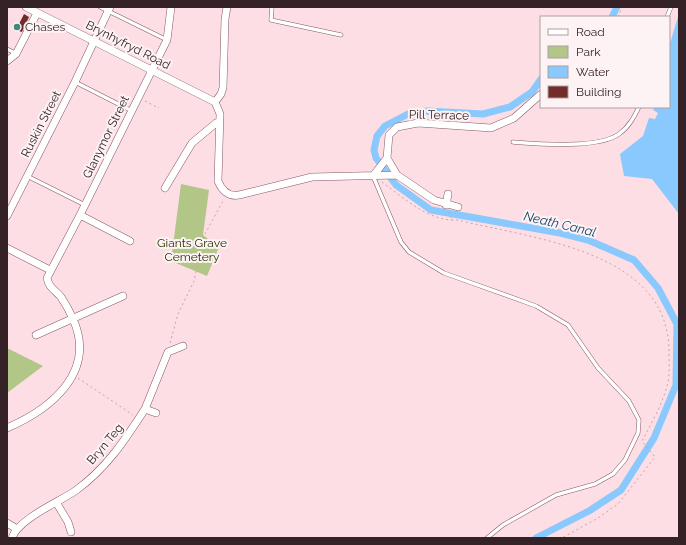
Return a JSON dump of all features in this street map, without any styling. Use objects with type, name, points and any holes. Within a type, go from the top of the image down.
[{"type":"street","name":"Brynhyfryd Road","points":[[26,7],[94,40],[217,104]]},
{"type":"street","name":"Glanymor Street","points":[[73,319],[61,297],[48,286],[47,278],[167,40],[171,7]]},
{"type":"street","points":[[227,7],[225,19],[223,88],[217,104],[220,122],[218,181],[220,187],[227,193],[234,196],[322,176],[373,176],[381,172],[396,175],[434,200],[446,205],[458,207]]},
{"type":"street","name":"Ruskin Street","points":[[7,216],[75,82],[109,9]]},
{"type":"street","points":[[7,61],[16,54],[37,13]]},
{"type":"street","name":"Pill Terrace","points":[[386,160],[389,135],[397,126],[418,123],[491,128],[514,118],[540,95]]},
{"type":"street","points":[[165,188],[192,143],[216,123],[220,122]]},
{"type":"street","points":[[381,172],[386,160]]},
{"type":"street","points":[[386,160],[396,175]]},
{"type":"street","points":[[446,205],[448,194]]},
{"type":"street","points":[[80,215],[130,241]]},
{"type":"street","points":[[7,248],[50,270]]},
{"type":"street","points":[[36,335],[123,296]]},
{"type":"street","points":[[7,428],[36,414],[56,398],[73,375],[79,359],[80,338],[73,319]]},
{"type":"street","points":[[168,352],[183,346]]},
{"type":"street","name":"Bryn Teg","points":[[12,538],[17,529],[76,490],[105,466],[145,409],[168,352]]},
{"type":"street","points":[[145,409],[156,413]]},
{"type":"street","points":[[56,502],[68,522],[71,532]]},
{"type":"street","points":[[7,523],[17,529]]},
{"type":"lane","points":[[100,7],[109,9],[167,40]]},
{"type":"lane","points":[[272,7],[271,20],[341,35]]},
{"type":"lane","points":[[7,49],[16,54]]},
{"type":"lane","points":[[75,82],[132,111]]},
{"type":"lane","points":[[513,142],[547,144],[600,142],[619,134],[632,122],[639,108]]},
{"type":"lane","points":[[27,176],[85,205]]},
{"type":"lane","points":[[373,176],[401,242],[409,252],[444,273],[536,306],[568,325],[598,368],[629,401],[639,420],[638,433],[625,460],[613,474],[595,484],[556,495],[508,522],[487,538]]},
{"type":"path","points":[[138,97],[159,108]]},
{"type":"path","points":[[373,176],[422,211],[450,221],[527,235],[597,257],[620,268],[631,276],[660,310],[669,336],[668,385],[655,417],[642,441],[655,457],[618,504],[598,518],[562,538]]},
{"type":"path","points":[[168,352],[178,314],[194,281],[204,236],[227,193]]},
{"type":"path","points":[[449,216],[455,221]]},
{"type":"path","points":[[73,375],[139,419]]},
{"type":"green space","name":"Giants Grave Cemetery","points":[[181,184],[209,190],[203,235],[219,247],[207,276],[171,261]]},
{"type":"green space","points":[[7,348],[43,366],[7,393]]},
{"type":"water","points":[[679,13],[679,214],[652,179],[624,176],[620,154],[643,136],[649,118],[655,119],[658,113],[653,110],[654,108],[670,108],[670,44]]},
{"type":"building","points":[[24,14],[29,17],[22,32],[16,30]]},
{"type":"waterway","name":"Neath Canal","points":[[612,16],[617,7]]},
{"type":"waterway","name":"Neath Canal","points":[[536,538],[589,511],[621,490],[654,438],[676,385],[677,324],[658,288],[634,260],[588,240],[560,233],[431,210],[396,185],[376,158],[374,150],[377,136],[385,126],[410,113],[427,111],[483,114],[510,107],[532,92],[540,80]]},
{"type":"place","name":"Chases","points":[[17,27]]}]
